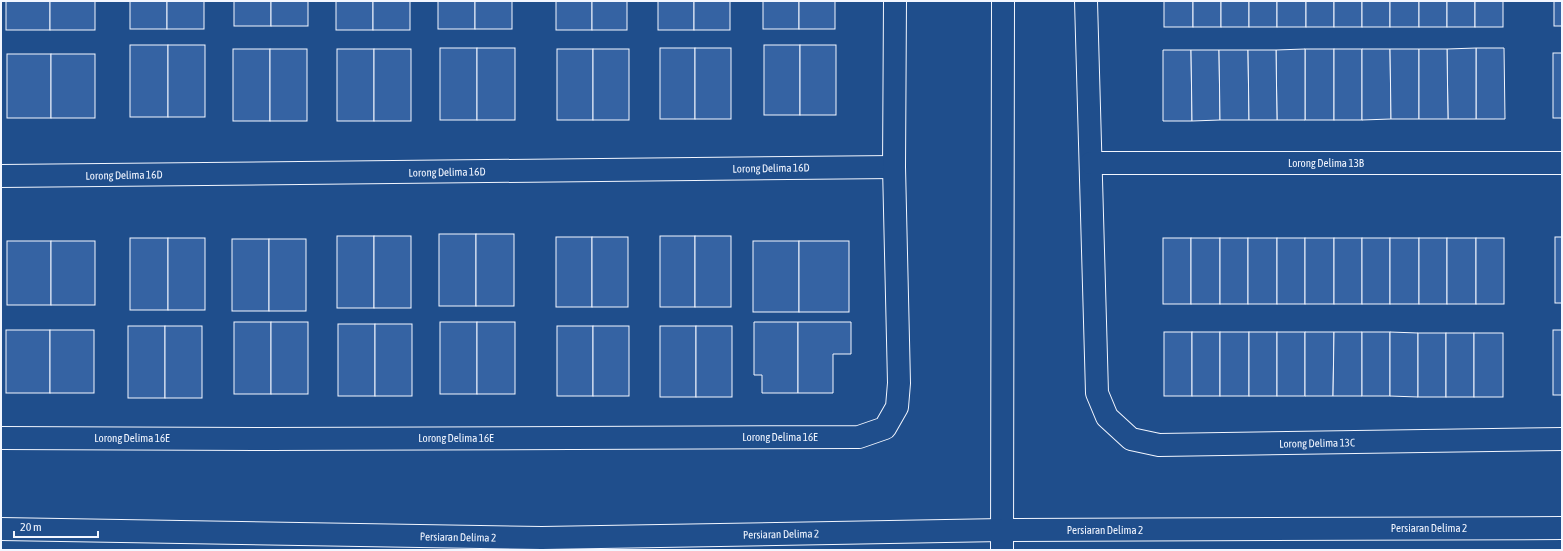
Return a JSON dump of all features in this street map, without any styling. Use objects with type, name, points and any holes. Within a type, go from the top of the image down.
[{"type":"street","points":[[894,167],[895,1]]},
{"type":"street","points":[[1002,540],[1003,1]]},
{"type":"street","points":[[1086,1],[1091,163]]},
{"type":"street","name":"Lorong Delima 13B","points":[[1091,163],[1562,163]]},
{"type":"street","name":"Lorong Delima 13C","points":[[1091,163],[1097,393],[1107,417],[1131,439],[1159,445],[1562,439]]},
{"type":"street","name":"Lorong Delima 16D","points":[[1,176],[894,167]]},
{"type":"street","name":"Lorong Delima 16E","points":[[1,438],[268,439],[859,437],[885,428],[897,406],[899,375],[894,167]]},
{"type":"street","name":"Persiaran Delima 2","points":[[1,529],[542,538],[1002,540],[1562,528]]},
{"type":"building","points":[[6,1],[50,1],[50,30],[6,30]]},
{"type":"building","points":[[50,1],[95,1],[95,30],[50,30]]},
{"type":"building","points":[[130,1],[167,1],[167,29],[130,29]]},
{"type":"building","points":[[167,1],[204,1],[204,29],[167,29]]},
{"type":"building","points":[[234,1],[271,1],[271,26],[234,26]]},
{"type":"building","points":[[271,1],[308,1],[308,26],[271,26]]},
{"type":"building","points":[[336,1],[373,1],[373,30],[336,30]]},
{"type":"building","points":[[373,1],[410,1],[410,30],[373,30]]},
{"type":"building","points":[[438,1],[475,1],[475,29],[438,29]]},
{"type":"building","points":[[475,1],[512,1],[512,29],[475,29]]},
{"type":"building","points":[[556,1],[592,1],[592,30],[556,30]]},
{"type":"building","points":[[592,1],[627,1],[627,30],[592,30]]},
{"type":"building","points":[[658,1],[694,1],[694,30],[658,30]]},
{"type":"building","points":[[694,1],[730,1],[730,30],[694,30]]},
{"type":"building","points":[[763,1],[799,1],[799,29],[763,29]]},
{"type":"building","points":[[799,1],[835,1],[835,29],[799,29]]},
{"type":"building","points":[[1164,1],[1193,1],[1193,27],[1164,27]]},
{"type":"building","points":[[1193,1],[1221,1],[1221,27],[1193,27]]},
{"type":"building","points":[[1221,1],[1249,1],[1249,27],[1221,27]]},
{"type":"building","points":[[1249,1],[1277,1],[1277,27],[1249,27]]},
{"type":"building","points":[[1277,1],[1306,1],[1306,27],[1277,27]]},
{"type":"building","points":[[1306,1],[1334,1],[1334,27],[1306,27]]},
{"type":"building","points":[[1334,1],[1362,1],[1362,27],[1334,27]]},
{"type":"building","points":[[1362,1],[1390,1],[1390,27],[1362,27]]},
{"type":"building","points":[[1390,1],[1419,1],[1419,27],[1390,27]]},
{"type":"building","points":[[1419,1],[1447,1],[1447,27],[1419,27]]},
{"type":"building","points":[[1447,1],[1475,1],[1475,27],[1447,27]]},
{"type":"building","points":[[1475,1],[1503,1],[1503,27],[1475,27]]},
{"type":"building","points":[[1554,1],[1562,1],[1562,26],[1554,26]]},
{"type":"building","points":[[130,45],[168,45],[168,117],[130,117]]},
{"type":"building","points":[[168,45],[205,45],[205,117],[168,117]]},
{"type":"building","points":[[764,45],[800,45],[800,115],[764,115]]},
{"type":"building","points":[[800,45],[836,45],[836,115],[800,115]]},
{"type":"building","points":[[440,48],[477,48],[477,120],[440,120]]},
{"type":"building","points":[[477,48],[515,48],[515,120],[477,120]]},
{"type":"building","points":[[660,48],[695,48],[695,119],[660,119]]},
{"type":"building","points":[[695,48],[731,48],[731,119],[695,119]]},
{"type":"building","points":[[1476,48],[1504,48],[1505,119],[1476,119]]},
{"type":"building","points":[[1476,48],[1476,119],[1448,119],[1447,49]]},
{"type":"building","points":[[233,49],[270,49],[270,121],[233,121]]},
{"type":"building","points":[[270,49],[307,49],[307,121],[270,121]]},
{"type":"building","points":[[337,49],[374,49],[374,121],[337,121]]},
{"type":"building","points":[[374,49],[411,49],[411,121],[374,121]]},
{"type":"building","points":[[557,49],[593,49],[593,120],[557,120]]},
{"type":"building","points":[[593,49],[629,49],[629,120],[593,120]]},
{"type":"building","points":[[1305,49],[1334,49],[1334,120],[1305,120]]},
{"type":"building","points":[[1305,49],[1305,120],[1277,120],[1276,50]]},
{"type":"building","points":[[1334,49],[1362,49],[1362,120],[1334,120]]},
{"type":"building","points":[[1362,49],[1390,49],[1391,119],[1362,120]]},
{"type":"building","points":[[1390,49],[1419,49],[1419,119],[1391,119]]},
{"type":"building","points":[[1419,49],[1447,49],[1448,119],[1419,119]]},
{"type":"building","points":[[1163,50],[1191,50],[1192,121],[1163,121]]},
{"type":"building","points":[[1191,50],[1219,50],[1220,120],[1192,121]]},
{"type":"building","points":[[1219,50],[1248,50],[1249,120],[1220,120]]},
{"type":"building","points":[[1248,50],[1276,50],[1277,120],[1249,120]]},
{"type":"building","points":[[1553,53],[1562,53],[1562,118],[1553,118]]},
{"type":"building","points":[[7,54],[51,54],[51,118],[7,118]]},
{"type":"building","points":[[51,54],[95,54],[95,118],[51,118]]},
{"type":"building","points":[[439,234],[476,234],[476,306],[439,306]]},
{"type":"building","points":[[476,234],[514,234],[514,306],[476,306]]},
{"type":"building","points":[[337,236],[374,236],[374,308],[337,308]]},
{"type":"building","points":[[374,236],[411,236],[411,308],[374,308]]},
{"type":"building","points":[[660,236],[695,236],[695,307],[660,307]]},
{"type":"building","points":[[695,236],[731,236],[731,307],[695,307]]},
{"type":"building","points":[[556,237],[592,237],[592,307],[556,307]]},
{"type":"building","points":[[592,237],[628,237],[628,307],[592,307]]},
{"type":"building","points":[[1555,237],[1562,237],[1562,303],[1555,303]]},
{"type":"building","points":[[130,238],[168,238],[168,310],[130,310]]},
{"type":"building","points":[[168,238],[205,238],[205,310],[168,310]]},
{"type":"building","points":[[1163,238],[1191,238],[1191,304],[1163,304]]},
{"type":"building","points":[[1191,238],[1220,238],[1220,304],[1191,304]]},
{"type":"building","points":[[1220,238],[1248,238],[1248,304],[1220,304]]},
{"type":"building","points":[[1248,238],[1277,238],[1277,304],[1248,304]]},
{"type":"building","points":[[1277,238],[1305,238],[1305,304],[1277,304]]},
{"type":"building","points":[[1305,238],[1334,238],[1334,304],[1305,304]]},
{"type":"building","points":[[1334,238],[1362,238],[1362,304],[1334,304]]},
{"type":"building","points":[[1362,238],[1390,238],[1390,304],[1362,304]]},
{"type":"building","points":[[1390,238],[1419,238],[1419,304],[1390,304]]},
{"type":"building","points":[[1419,238],[1447,238],[1447,304],[1419,304]]},
{"type":"building","points":[[1447,238],[1476,238],[1476,304],[1447,304]]},
{"type":"building","points":[[1476,238],[1504,238],[1504,304],[1476,304]]},
{"type":"building","points":[[232,239],[269,239],[269,311],[232,311]]},
{"type":"building","points":[[269,239],[306,239],[306,311],[269,311]]},
{"type":"building","points":[[7,241],[51,241],[51,305],[7,305]]},
{"type":"building","points":[[51,241],[95,241],[95,305],[51,305]]},
{"type":"building","points":[[753,241],[799,241],[799,312],[753,312]]},
{"type":"building","points":[[799,241],[849,241],[849,312],[799,312]]},
{"type":"building","points":[[234,322],[271,322],[271,394],[234,394]]},
{"type":"building","points":[[271,322],[308,322],[308,394],[271,394]]},
{"type":"building","points":[[440,322],[477,322],[477,394],[440,394]]},
{"type":"building","points":[[477,322],[515,322],[515,394],[477,394]]},
{"type":"building","points":[[754,322],[798,322],[798,393],[762,393],[762,375],[754,375]]},
{"type":"building","points":[[798,322],[851,322],[851,354],[833,354],[833,393],[798,393]]},
{"type":"building","points":[[338,324],[375,324],[375,396],[338,396]]},
{"type":"building","points":[[375,324],[412,324],[412,396],[375,396]]},
{"type":"building","points":[[128,326],[165,326],[165,398],[128,398]]},
{"type":"building","points":[[165,326],[202,326],[202,398],[165,398]]},
{"type":"building","points":[[557,326],[593,326],[593,396],[557,396]]},
{"type":"building","points":[[593,326],[629,326],[629,396],[593,396]]},
{"type":"building","points":[[660,326],[696,326],[696,397],[660,397]]},
{"type":"building","points":[[696,326],[732,326],[732,397],[696,397]]},
{"type":"building","points":[[6,330],[50,330],[50,393],[6,393]]},
{"type":"building","points":[[50,330],[94,330],[94,393],[50,393]]},
{"type":"building","points":[[1553,330],[1562,330],[1562,395],[1553,395]]},
{"type":"building","points":[[1164,332],[1192,332],[1192,396],[1164,396]]},
{"type":"building","points":[[1192,332],[1220,332],[1220,396],[1192,396]]},
{"type":"building","points":[[1220,332],[1249,332],[1249,396],[1220,396]]},
{"type":"building","points":[[1249,332],[1277,332],[1277,396],[1249,396]]},
{"type":"building","points":[[1277,332],[1305,332],[1305,396],[1277,396]]},
{"type":"building","points":[[1305,332],[1334,332],[1333,396],[1305,396]]},
{"type":"building","points":[[1334,332],[1362,332],[1362,396],[1333,396]]},
{"type":"building","points":[[1362,332],[1390,332],[1390,396],[1362,396]]},
{"type":"building","points":[[1390,332],[1418,333],[1418,397],[1390,396]]},
{"type":"building","points":[[1418,333],[1446,333],[1446,397],[1418,397]]},
{"type":"building","points":[[1446,333],[1474,333],[1474,397],[1446,397]]},
{"type":"building","points":[[1474,333],[1503,333],[1503,397],[1474,397]]}]
